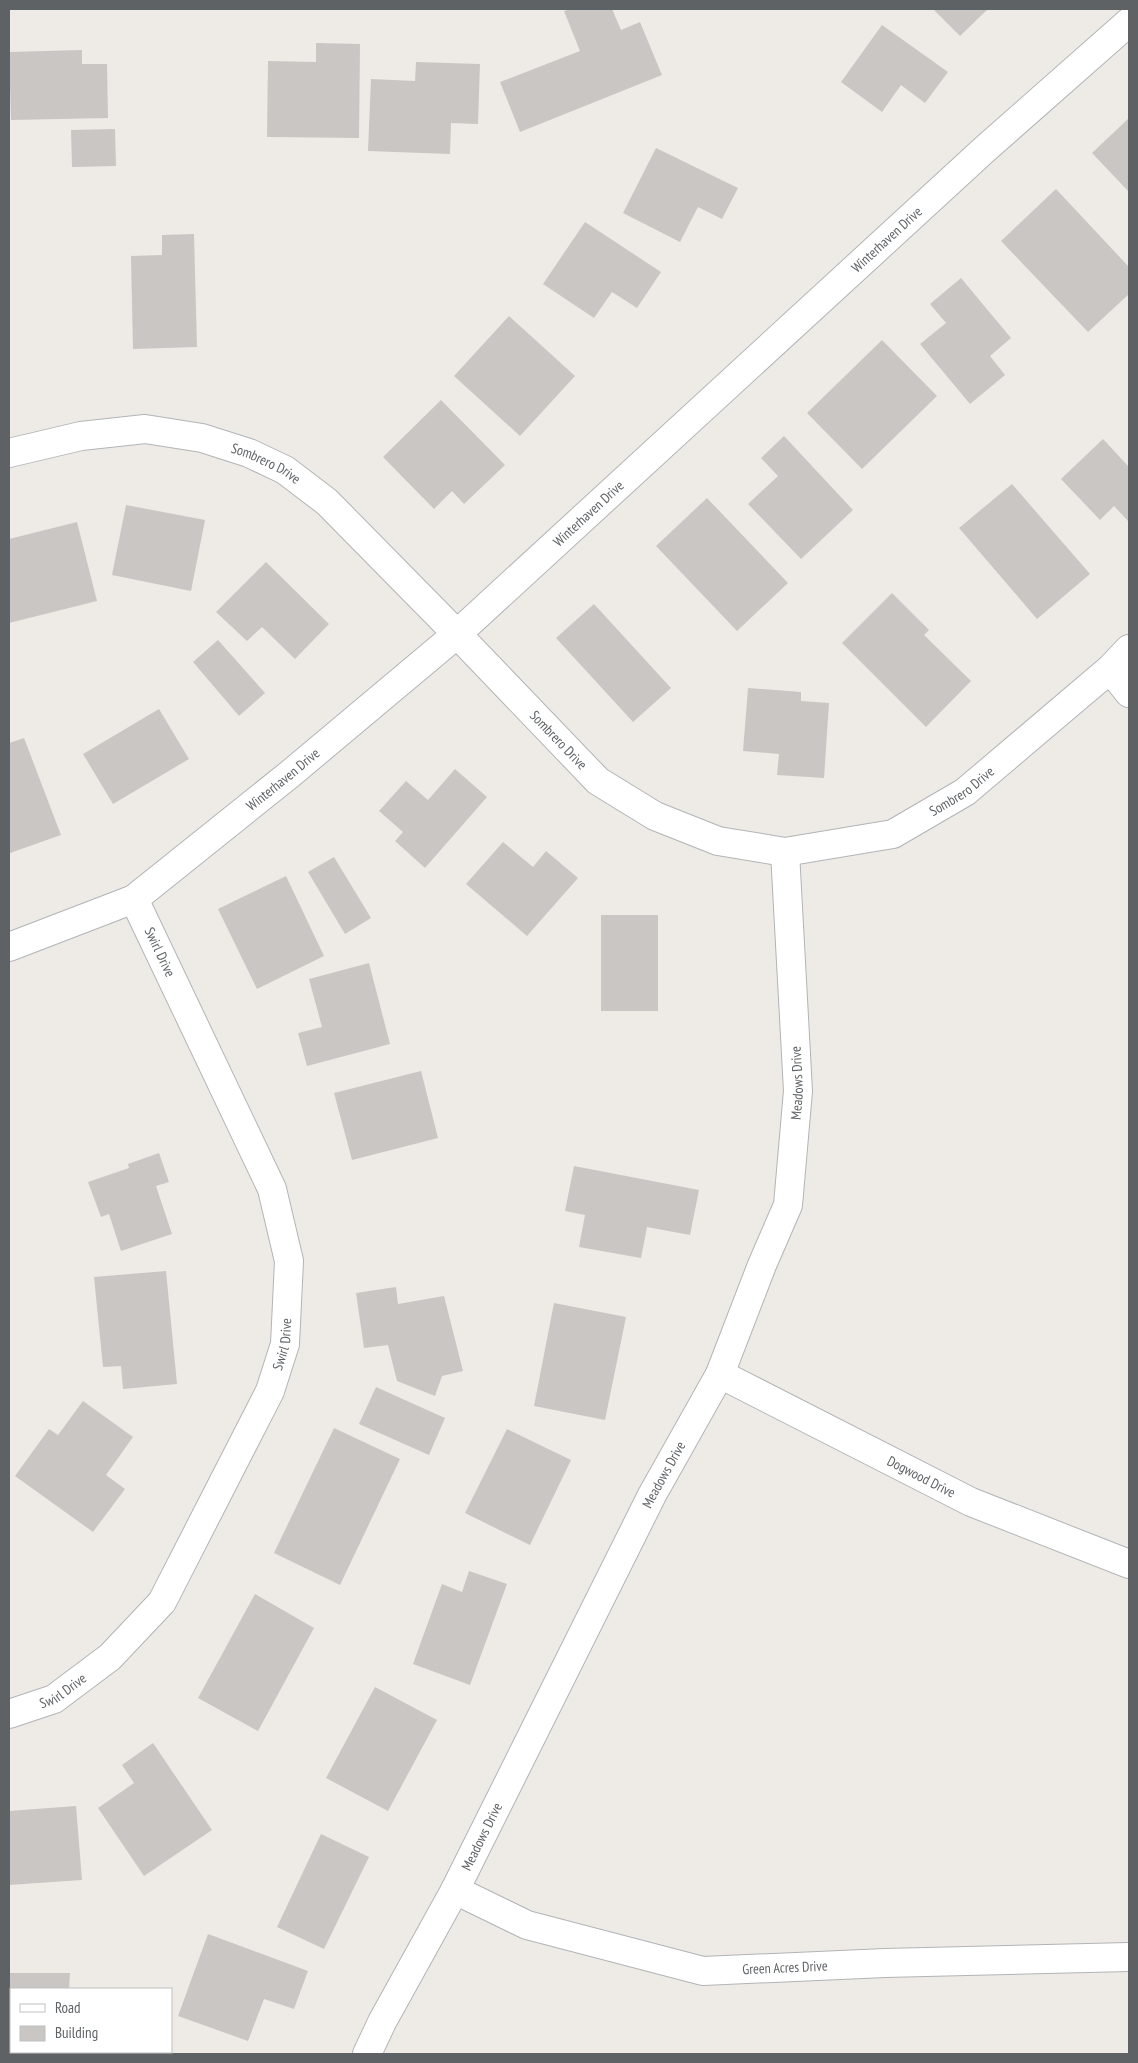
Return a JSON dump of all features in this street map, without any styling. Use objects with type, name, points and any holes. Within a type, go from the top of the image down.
[{"type":"street","name":"Winterhaven Drive","points":[[9,947],[134,899],[290,774],[457,634],[985,149],[1129,22]]},
{"type":"street","name":"Sombrero Drive","points":[[9,453],[81,436],[145,429],[202,438],[249,453],[285,470],[327,502],[598,781],[655,816],[718,841],[785,852],[893,834],[965,792],[1110,669],[1129,649]]},
{"type":"street","points":[[1110,669],[1129,693]]},
{"type":"street","name":"Meadows Drive","points":[[367,2054],[382,2022],[455,1890],[648,1504],[720,1374],[762,1265],[788,1205],[798,1091],[785,852]]},
{"type":"street","name":"Swirl Drive","points":[[9,1714],[54,1699],[110,1657],[162,1602],[270,1391],[285,1344],[289,1261],[272,1189],[134,899]]},
{"type":"street","name":"Dogwood Drive","points":[[720,1374],[971,1502],[1129,1564]]},
{"type":"street","name":"Green Acres Drive","points":[[455,1890],[526,1925],[702,1971],[885,1963],[1129,1957]]},
{"type":"building","points":[[570,9],[612,9],[621,30],[640,22],[662,75],[520,132],[500,82],[580,51],[564,11]]},
{"type":"building","points":[[933,9],[988,9],[960,36]]},
{"type":"building","points":[[882,25],[948,72],[925,103],[901,85],[882,112],[841,82]]},
{"type":"building","points":[[316,43],[360,44],[359,138],[267,137],[268,61],[316,62]]},
{"type":"building","points":[[82,50],[82,64],[107,64],[108,118],[11,120],[9,52]]},
{"type":"building","points":[[416,62],[480,64],[478,124],[451,123],[450,154],[368,151],[371,79],[415,81]]},
{"type":"building","points":[[1129,118],[1129,192],[1092,153]]},
{"type":"building","points":[[115,129],[116,166],[72,167],[71,130]]},
{"type":"building","points":[[656,148],[738,188],[722,219],[698,207],[680,242],[623,213]]},
{"type":"building","points":[[1056,189],[1129,267],[1129,294],[1088,332],[1001,241]]},
{"type":"building","points":[[585,222],[661,272],[637,308],[612,292],[594,318],[543,284]]},
{"type":"building","points":[[194,234],[197,347],[133,349],[131,256],[162,255],[162,235]]},
{"type":"building","points":[[961,278],[1011,338],[990,356],[1005,375],[970,404],[920,344],[946,323],[930,304]]},
{"type":"building","points":[[509,316],[575,376],[520,436],[454,376]]},
{"type":"building","points":[[882,340],[937,396],[862,469],[807,413]]},
{"type":"building","points":[[441,400],[505,465],[464,504],[452,491],[434,509],[383,457]]},
{"type":"building","points":[[784,436],[853,510],[801,559],[748,504],[778,476],[761,458]]},
{"type":"building","points":[[1103,439],[1129,467],[1129,522],[1114,506],[1100,520],[1061,479]]},
{"type":"building","points":[[1012,484],[1090,574],[1037,619],[959,528]]},
{"type":"building","points":[[707,498],[788,583],[737,631],[656,546]]},
{"type":"building","points":[[126,505],[205,520],[191,591],[112,575]]},
{"type":"building","points":[[77,522],[97,601],[9,623],[9,539]]},
{"type":"building","points":[[266,562],[329,624],[295,659],[262,627],[247,641],[216,612]]},
{"type":"building","points":[[892,593],[929,630],[924,635],[971,681],[926,727],[842,643]]},
{"type":"building","points":[[594,604],[671,688],[633,722],[556,638]]},
{"type":"building","points":[[218,640],[265,693],[239,716],[193,662]]},
{"type":"building","points":[[748,688],[801,692],[801,701],[829,703],[824,778],[777,775],[779,754],[743,751]]},
{"type":"building","points":[[159,709],[189,759],[113,804],[83,754]]},
{"type":"building","points":[[24,738],[61,835],[10,853],[9,743]]},
{"type":"building","points":[[455,769],[487,797],[425,868],[395,841],[403,832],[379,811],[406,781],[428,800]]},
{"type":"building","points":[[503,842],[533,867],[546,851],[578,878],[527,936],[466,884]]},
{"type":"building","points":[[334,857],[371,918],[345,934],[308,872]]},
{"type":"building","points":[[286,876],[324,956],[257,989],[218,909]]},
{"type":"building","points":[[601,915],[658,915],[658,1011],[601,1011]]},
{"type":"building","points":[[369,963],[390,1044],[307,1066],[298,1033],[322,1027],[309,979]]},
{"type":"building","points":[[421,1071],[438,1138],[352,1160],[334,1093]]},
{"type":"building","points":[[159,1153],[169,1182],[156,1186],[172,1234],[121,1251],[109,1214],[101,1217],[88,1182],[129,1168],[128,1164]]},
{"type":"building","points":[[574,1166],[699,1190],[690,1235],[647,1227],[641,1258],[579,1247],[585,1215],[565,1211]]},
{"type":"building","points":[[166,1271],[177,1384],[123,1389],[121,1366],[103,1367],[94,1277]]},
{"type":"building","points":[[396,1287],[398,1304],[444,1296],[463,1371],[442,1376],[435,1396],[397,1381],[388,1345],[364,1348],[356,1293]]},
{"type":"building","points":[[554,1303],[626,1317],[605,1420],[534,1406]]},
{"type":"building","points":[[376,1387],[445,1418],[429,1455],[359,1424]]},
{"type":"building","points":[[83,1401],[133,1437],[106,1475],[125,1489],[93,1532],[15,1476],[49,1429],[58,1435]]},
{"type":"building","points":[[334,1428],[400,1459],[340,1585],[274,1553]]},
{"type":"building","points":[[507,1429],[571,1460],[530,1545],[465,1513]]},
{"type":"building","points":[[469,1571],[507,1584],[470,1685],[413,1664],[442,1584],[462,1592]]},
{"type":"building","points":[[255,1594],[314,1628],[258,1731],[198,1698]]},
{"type":"building","points":[[375,1687],[437,1720],[388,1811],[326,1778]]},
{"type":"building","points":[[153,1743],[212,1830],[144,1876],[98,1808],[134,1783],[122,1765]]},
{"type":"building","points":[[76,1806],[82,1880],[9,1885],[9,1811]]},
{"type":"building","points":[[321,1834],[369,1857],[324,1949],[277,1927]]},
{"type":"building","points":[[208,1934],[308,1971],[294,2009],[264,1999],[248,2041],[178,2016]]},
{"type":"building","points":[[9,1973],[70,1973],[69,1988],[10,1988],[9,2052]]}]
